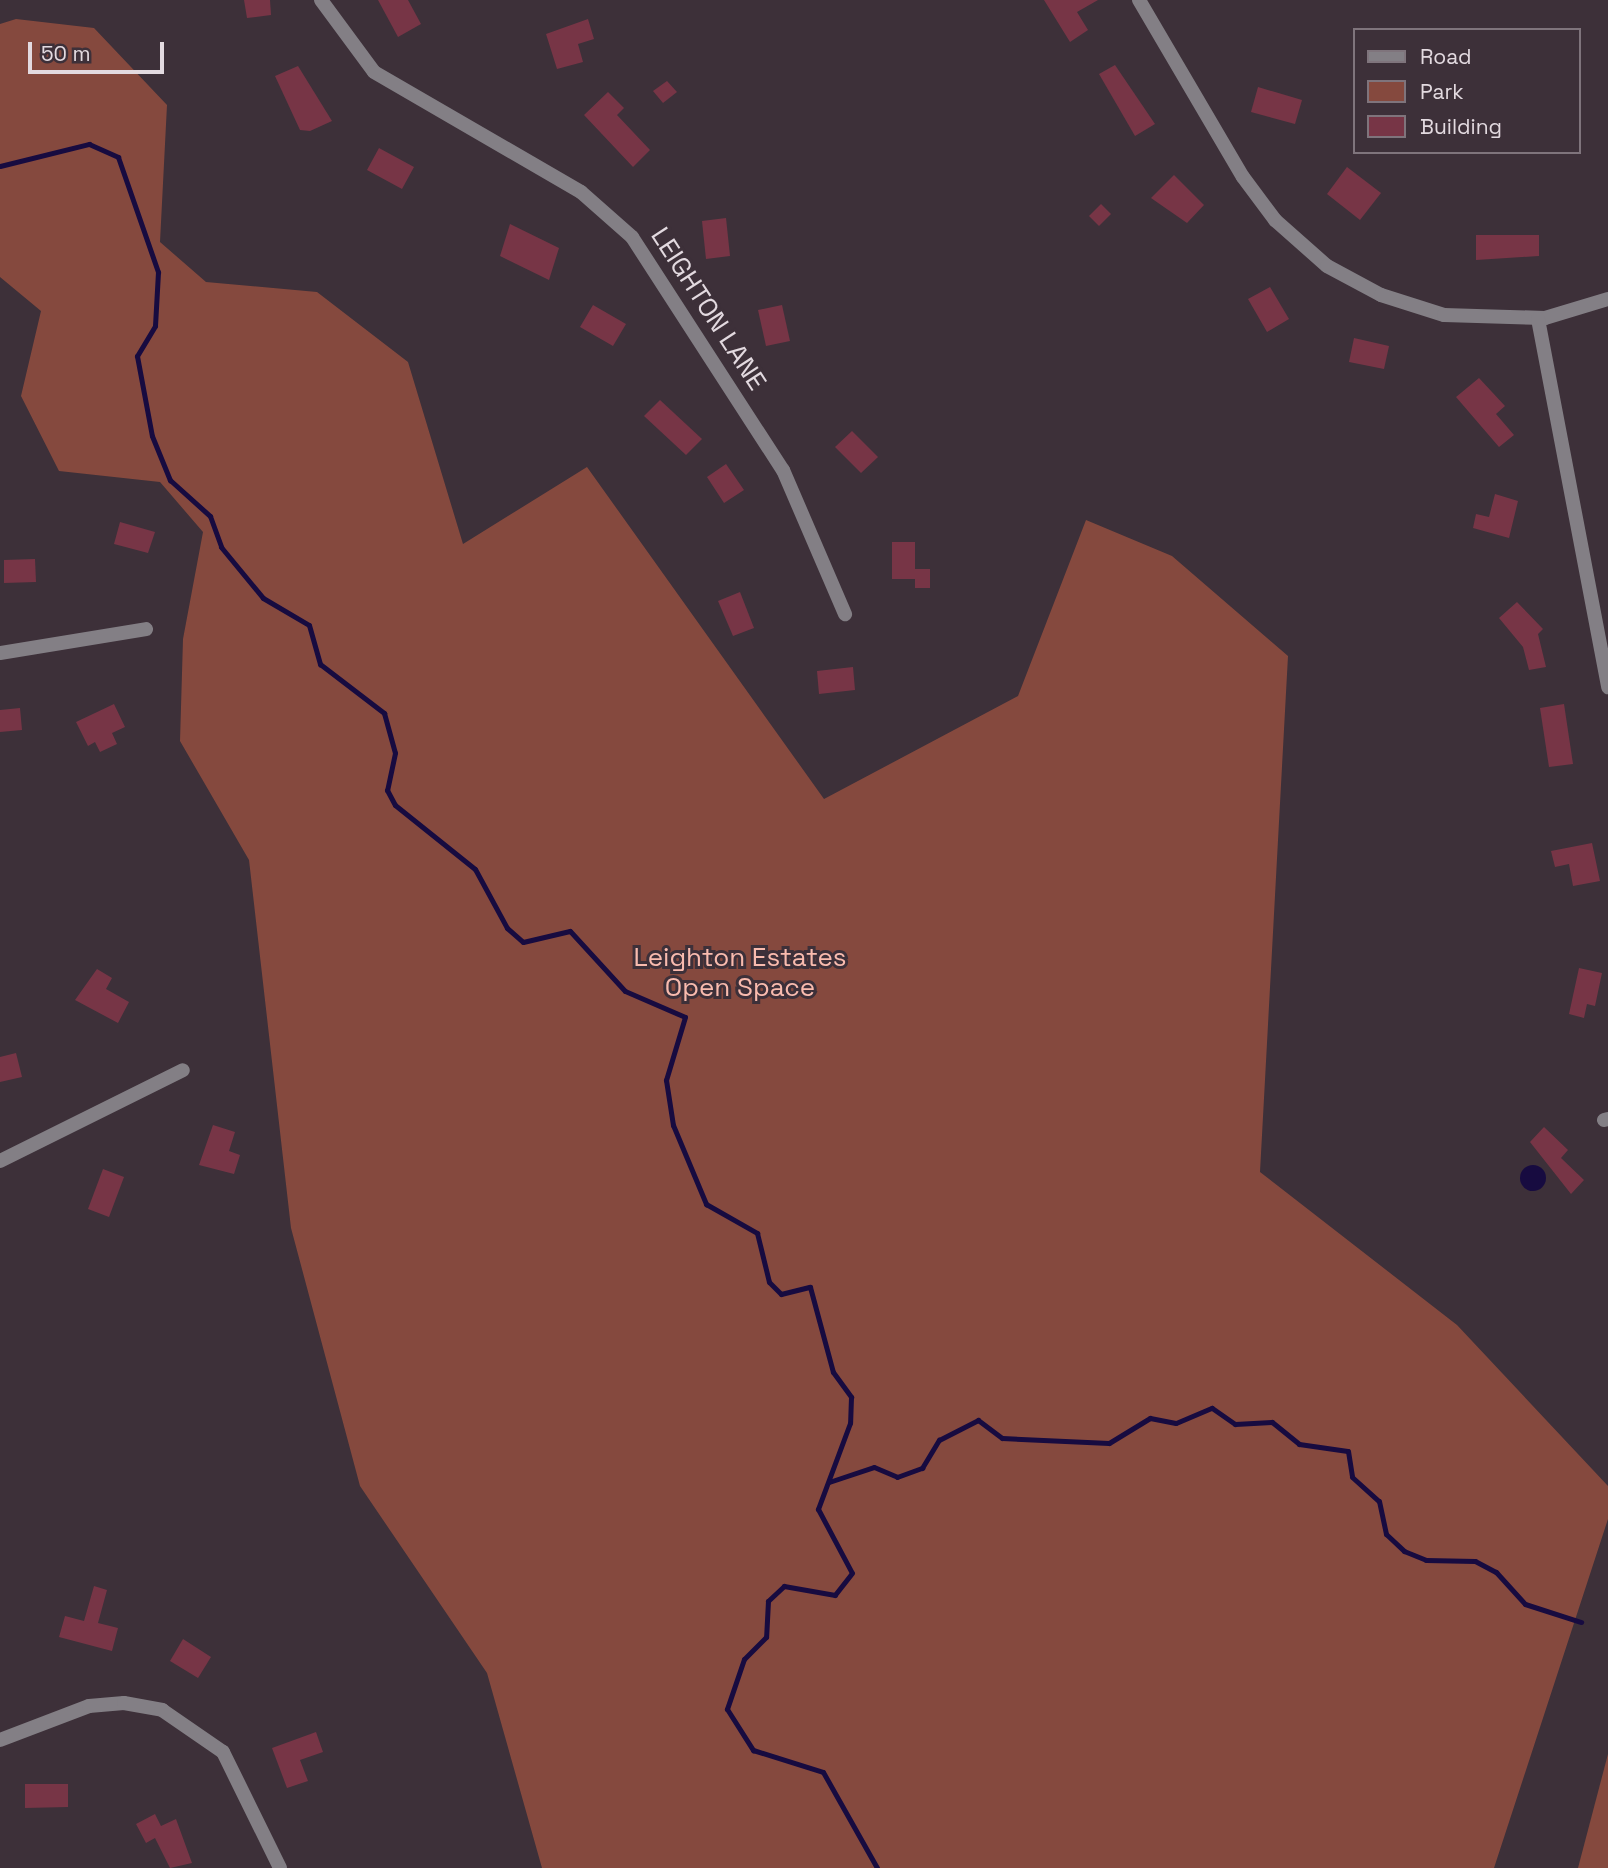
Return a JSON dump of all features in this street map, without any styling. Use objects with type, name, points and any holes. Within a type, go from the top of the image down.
[{"type":"street","name":"LEIGHTON LANE","points":[[321,0],[374,72],[581,192],[632,237],[783,470],[845,614]]},
{"type":"street","points":[[1139,0],[1243,177],[1275,220],[1327,265],[1381,295],[1444,314],[1538,319],[1608,299]]},
{"type":"street","points":[[1538,319],[1608,687]]},
{"type":"street","points":[[0,653],[146,629]]},
{"type":"street","points":[[0,1161],[183,1070]]},
{"type":"street","points":[[0,1740],[89,1706],[124,1703],[162,1710],[223,1752],[279,1868]]},
{"type":"green space","name":"Leighton Estates Open Space","points":[[16,19],[94,28],[167,105],[160,242],[206,282],[317,292],[408,362],[463,544],[587,467],[824,799],[1018,696],[1086,520],[1172,556],[1288,656],[1260,1172],[1457,1325],[1608,1486],[1608,1519],[1494,1868],[542,1868],[487,1673],[360,1486],[291,1228],[249,860],[180,741],[183,639],[203,532],[160,482],[59,471],[21,396],[41,311],[0,277],[0,24]]},
{"type":"green space","points":[[1608,1754],[1608,1868],[1578,1868]]},
{"type":"shaded area","points":[[1533,1165],[1542,1169],[1546,1178],[1542,1187],[1533,1191],[1524,1187],[1520,1178],[1524,1169]]},
{"type":"building","points":[[244,0],[270,0],[271,15],[247,18]]},
{"type":"building","points":[[378,0],[408,0],[421,24],[398,37]]},
{"type":"building","points":[[1044,0],[1098,0],[1077,12],[1088,30],[1070,42]]},
{"type":"building","points":[[588,19],[594,39],[578,44],[583,62],[557,69],[546,34]]},
{"type":"building","points":[[1115,65],[1155,124],[1135,136],[1099,74]]},
{"type":"building","points":[[298,66],[332,121],[310,131],[300,130],[275,76]]},
{"type":"building","points":[[667,81],[677,92],[663,103],[653,91]]},
{"type":"building","points":[[1258,87],[1302,100],[1295,124],[1251,112]]},
{"type":"building","points":[[608,92],[624,108],[617,115],[650,150],[633,167],[584,115]]},
{"type":"building","points":[[379,148],[414,167],[402,189],[367,170]]},
{"type":"building","points":[[1347,167],[1381,193],[1360,220],[1327,194]]},
{"type":"building","points":[[1174,175],[1204,205],[1187,223],[1151,198]]},
{"type":"building","points":[[1101,204],[1111,214],[1099,226],[1089,216]]},
{"type":"building","points":[[726,218],[730,256],[706,259],[702,221]]},
{"type":"building","points":[[510,224],[559,248],[549,280],[500,256]]},
{"type":"building","points":[[1476,235],[1539,235],[1539,256],[1476,260]]},
{"type":"building","points":[[1270,287],[1289,319],[1267,332],[1248,299]]},
{"type":"building","points":[[593,305],[626,324],[613,346],[580,327]]},
{"type":"building","points":[[782,305],[790,341],[766,346],[758,310]]},
{"type":"building","points":[[1354,338],[1389,346],[1384,369],[1349,362]]},
{"type":"building","points":[[1479,378],[1505,406],[1496,414],[1514,435],[1499,447],[1456,397]]},
{"type":"building","points":[[660,400],[702,439],[686,455],[644,416]]},
{"type":"building","points":[[852,431],[878,457],[861,473],[835,447]]},
{"type":"building","points":[[726,464],[744,490],[724,503],[707,477]]},
{"type":"building","points":[[1495,494],[1518,501],[1509,538],[1473,528],[1476,514],[1489,517]]},
{"type":"building","points":[[120,522],[155,532],[148,553],[114,544]]},
{"type":"building","points":[[892,542],[915,542],[915,569],[930,569],[930,588],[915,588],[915,579],[892,579]]},
{"type":"building","points":[[35,559],[36,582],[4,583],[4,560]]},
{"type":"building","points":[[740,592],[754,628],[733,636],[718,601]]},
{"type":"building","points":[[1517,602],[1543,629],[1538,634],[1546,667],[1529,670],[1523,647],[1499,618]]},
{"type":"building","points":[[853,667],[855,690],[819,694],[817,671]]},
{"type":"building","points":[[114,704],[125,727],[112,733],[117,744],[100,752],[95,742],[88,746],[76,722]]},
{"type":"building","points":[[1564,704],[1573,764],[1549,767],[1540,708]]},
{"type":"building","points":[[20,708],[22,730],[0,732],[0,710]]},
{"type":"building","points":[[1592,843],[1600,881],[1573,886],[1569,864],[1555,867],[1551,851]]},
{"type":"building","points":[[1579,968],[1602,973],[1595,1006],[1587,1004],[1584,1018],[1569,1014]]},
{"type":"building","points":[[97,969],[112,978],[106,989],[129,1002],[118,1023],[75,1000]]},
{"type":"building","points":[[16,1053],[22,1077],[0,1082],[0,1057]]},
{"type":"building","points":[[213,1125],[235,1132],[229,1151],[240,1155],[234,1174],[199,1165]]},
{"type":"building","points":[[1544,1127],[1568,1150],[1561,1158],[1584,1180],[1571,1194],[1530,1142]]},
{"type":"building","points":[[103,1169],[124,1177],[109,1217],[88,1209]]},
{"type":"building","points":[[94,1586],[107,1590],[98,1623],[118,1628],[112,1651],[59,1637],[65,1616],[84,1621]]},
{"type":"building","points":[[183,1639],[211,1657],[198,1678],[170,1661]]},
{"type":"building","points":[[316,1732],[323,1752],[300,1760],[308,1781],[287,1788],[272,1748]]},
{"type":"building","points":[[25,1784],[68,1784],[68,1807],[25,1808]]},
{"type":"building","points":[[155,1814],[161,1826],[176,1819],[192,1863],[170,1868],[155,1838],[146,1843],[136,1824]]},
{"type":"waterway","points":[[0,166],[89,144],[118,157],[158,272],[155,326],[137,356],[152,436],[170,480],[210,516],[221,547],[263,598],[309,625],[320,664],[384,713],[395,753],[387,790],[395,805],[475,869],[507,928],[523,942],[570,931],[625,991],[685,1017],[666,1080],[673,1125],[706,1204],[757,1233],[769,1282],[781,1294],[810,1287],[833,1372],[851,1397],[850,1423],[818,1509],[852,1573],[835,1595],[784,1586],[768,1601],[766,1637],[744,1659],[727,1709],[753,1750],[823,1772],[877,1868]]},
{"type":"waterway","points":[[829,1482],[874,1467],[897,1477],[922,1468],[939,1440],[978,1420],[1002,1438],[1109,1443],[1150,1418],[1176,1423],[1212,1408],[1235,1424],[1272,1422],[1299,1444],[1348,1451],[1352,1477],[1379,1501],[1386,1534],[1404,1551],[1426,1560],[1475,1561],[1496,1572],[1525,1604],[1581,1622]]}]
